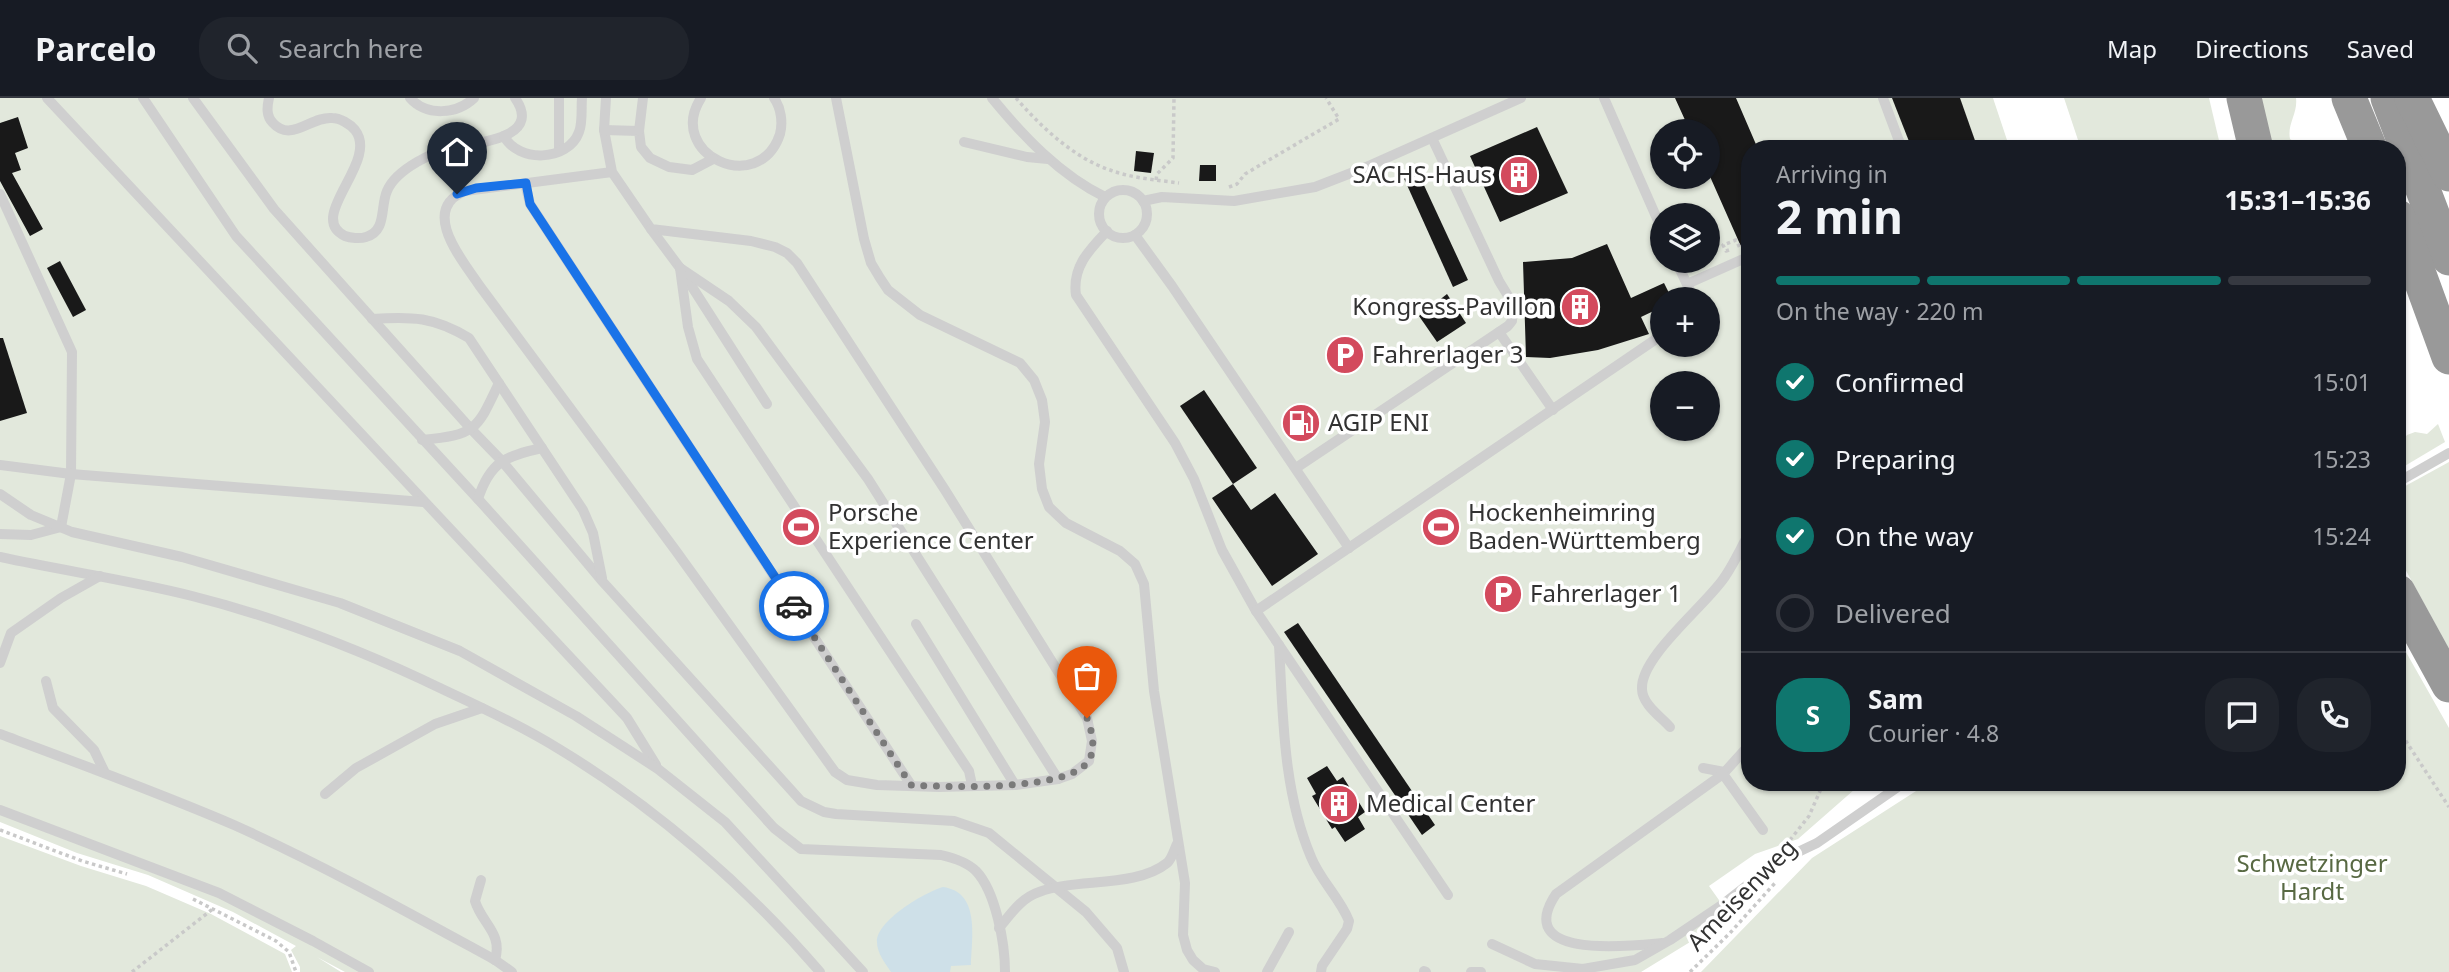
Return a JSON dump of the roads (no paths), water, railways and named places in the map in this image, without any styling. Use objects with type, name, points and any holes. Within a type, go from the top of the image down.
[{"type":"highway","points":[[2244,98],[2254,140]]},
{"type":"highway","points":[[2349,98],[2366,140]]},
{"type":"highway","points":[[2388,98],[2404,140]]},
{"type":"highway","points":[[2412,98],[2449,174]]},
{"type":"highway","points":[[2406,145],[2449,258]]},
{"type":"highway","points":[[2406,239],[2449,357]]},
{"type":"highway","points":[[2406,607],[2449,685]]},
{"type":"lane","points":[[47,98],[627,718],[658,769]]},
{"type":"lane","points":[[143,98],[236,236],[478,499],[774,828],[801,849],[941,855],[961,861],[976,871],[987,888],[999,928],[1005,956],[1005,972]]},
{"type":"lane","points":[[193,98],[274,209],[501,460],[603,582],[801,801],[824,812],[933,819],[971,825],[989,833],[1086,912],[1117,947],[1124,972]]},
{"type":"lane","points":[[269,98],[268,113],[279,129],[294,130],[317,120],[333,118],[346,122],[356,132],[360,146],[357,164],[337,200],[333,213],[335,226],[344,236],[351,237],[368,237],[375,232],[382,219],[388,188],[410,166],[445,149],[492,141],[515,128],[521,118],[520,106],[515,98]]},
{"type":"lane","points":[[410,98],[427,108],[443,111],[458,109],[474,98]]},
{"type":"lane","points":[[559,98],[559,150]]},
{"type":"lane","points":[[504,136],[513,147],[537,156],[551,154],[570,145],[580,130],[582,98]]},
{"type":"lane","points":[[606,98],[604,130],[612,172],[680,268],[766,404]]},
{"type":"lane","points":[[643,98],[639,131],[641,147],[650,158],[669,167],[692,170],[713,159]]},
{"type":"lane","points":[[701,98],[693,120],[695,135],[702,148],[713,159],[727,165],[742,166],[757,162],[777,143],[781,116],[774,98]]},
{"type":"lane","points":[[836,98],[864,239],[871,263],[880,278],[888,290],[920,315],[1020,363],[1034,380],[1042,400],[1045,422],[1039,464],[1042,489],[1049,507],[1066,523],[1120,551],[1135,564],[1144,583],[1154,691],[1185,883],[1183,935],[1187,950],[1203,969],[1215,972]]},
{"type":"lane","points":[[992,98],[1048,159],[1088,189],[1105,197]]},
{"type":"lane","points":[[1143,201],[1162,197],[1234,201],[1315,187],[1521,98]]},
{"type":"lane","points":[[1604,98],[1650,203]]},
{"type":"lane","points":[[1883,98],[1899,140]]},
{"type":"lane","points":[[604,130],[639,131]]},
{"type":"lane","points":[[1296,468],[1512,321],[1513,304],[1499,281],[1432,138]]},
{"type":"lane","points":[[964,142],[1027,158],[1048,159]]},
{"type":"lane","points":[[612,172],[476,188],[457,194],[447,205],[445,221],[450,240],[500,315],[677,551],[835,772],[856,782],[1015,785],[1058,779],[1072,774],[1089,761],[1093,741],[1087,718],[945,490],[797,263],[787,253],[751,241],[651,229]]},
{"type":"lane","points":[[526,183],[530,204],[911,785]]},
{"type":"lane","points":[[1120,190],[1129,190],[1143,201],[1148,214],[1146,222],[1135,235],[1121,237],[1107,231],[1102,225],[1099,211],[1105,197],[1120,190]]},
{"type":"lane","points":[[0,194],[72,352],[71,474],[61,527]]},
{"type":"lane","points":[[1107,231],[1086,254],[1078,269],[1074,285],[1076,295],[1175,443],[1194,479],[1222,550],[1256,611],[1448,895]]},
{"type":"lane","points":[[1135,235],[1349,548]]},
{"type":"lane","points":[[1687,284],[1741,260]]},
{"type":"lane","points":[[680,268],[729,301],[765,338],[869,479],[1058,779]]},
{"type":"lane","points":[[680,268],[688,327],[697,359],[969,771],[972,785]]},
{"type":"lane","points":[[1682,273],[1688,287]]},
{"type":"lane","points":[[372,319],[411,318],[441,323],[469,338],[583,510],[593,533],[603,582]]},
{"type":"lane","points":[[1499,332],[1553,410]]},
{"type":"lane","points":[[1256,611],[1650,343]]},
{"type":"lane","points":[[422,440],[449,438],[478,424],[499,383]]},
{"type":"lane","points":[[478,499],[485,479],[501,460],[513,454],[542,448]]},
{"type":"lane","points":[[2406,477],[2449,453]]},
{"type":"lane","points":[[0,464],[71,474],[423,502]]},
{"type":"lane","points":[[0,494],[32,515],[61,527],[182,557],[340,603],[460,652],[576,716],[658,769],[725,822],[863,972]]},
{"type":"lane","points":[[0,534],[31,535],[61,527]]},
{"type":"lane","points":[[1670,727],[1645,700],[1641,687],[1644,671],[1725,578],[1741,548]]},
{"type":"lane","points":[[0,557],[193,596],[316,634],[482,708],[558,748],[637,802],[709,861],[793,941],[820,972]]},
{"type":"lane","points":[[0,663],[11,633],[61,598],[100,576]]},
{"type":"lane","points":[[916,624],[1015,785]]},
{"type":"lane","points":[[1279,645],[1289,772],[1295,812],[1311,857],[1349,921],[1321,972]]},
{"type":"lane","points":[[47,681],[53,708],[93,750],[105,773]]},
{"type":"lane","points":[[325,794],[356,768],[435,724],[482,708]]},
{"type":"lane","points":[[0,734],[234,825],[345,878],[495,960],[512,972]]},
{"type":"lane","points":[[1665,943],[1615,947],[1582,946],[1559,939],[1549,928],[1546,914],[1556,894],[1723,773],[1741,754]]},
{"type":"lane","points":[[1703,768],[1723,773],[1763,830]]},
{"type":"lane","points":[[1622,972],[1635,960],[1722,905],[1777,863],[1817,843],[1892,791]]},
{"type":"lane","points":[[0,810],[219,893],[369,972]]},
{"type":"lane","points":[[999,928],[1022,901],[1038,892],[1145,874],[1169,862],[1177,844]]},
{"type":"lane","points":[[481,880],[475,901],[497,940],[495,960]]},
{"type":"lane","points":[[1267,972],[1289,932]]},
{"type":"lane","points":[[1492,944],[1535,964],[1583,969],[1635,960]]},
{"type":"lane","points":[[1471,972],[1481,972]]},
{"type":"place","name":"SACHS-Haus","points":[[1519,175]]},
{"type":"place","name":"Kongress-Pavillon","points":[[1580,307]]},
{"type":"place","name":"Fahrerlager 3","points":[[1345,355]]},
{"type":"place","name":"AGIP ENI","points":[[1301,423]]},
{"type":"place","name":"Porsche Experience Center","points":[[801,527]]},
{"type":"place","name":"Hockenheimring Baden-Württemberg","points":[[1441,527]]},
{"type":"place","name":"Fahrerlager 1","points":[[1503,594]]},
{"type":"place","name":"Medical Center","points":[[1339,804]]},
{"type":"park label","name":"Schwetzinger Hardt","points":[[2312,878]]}]
